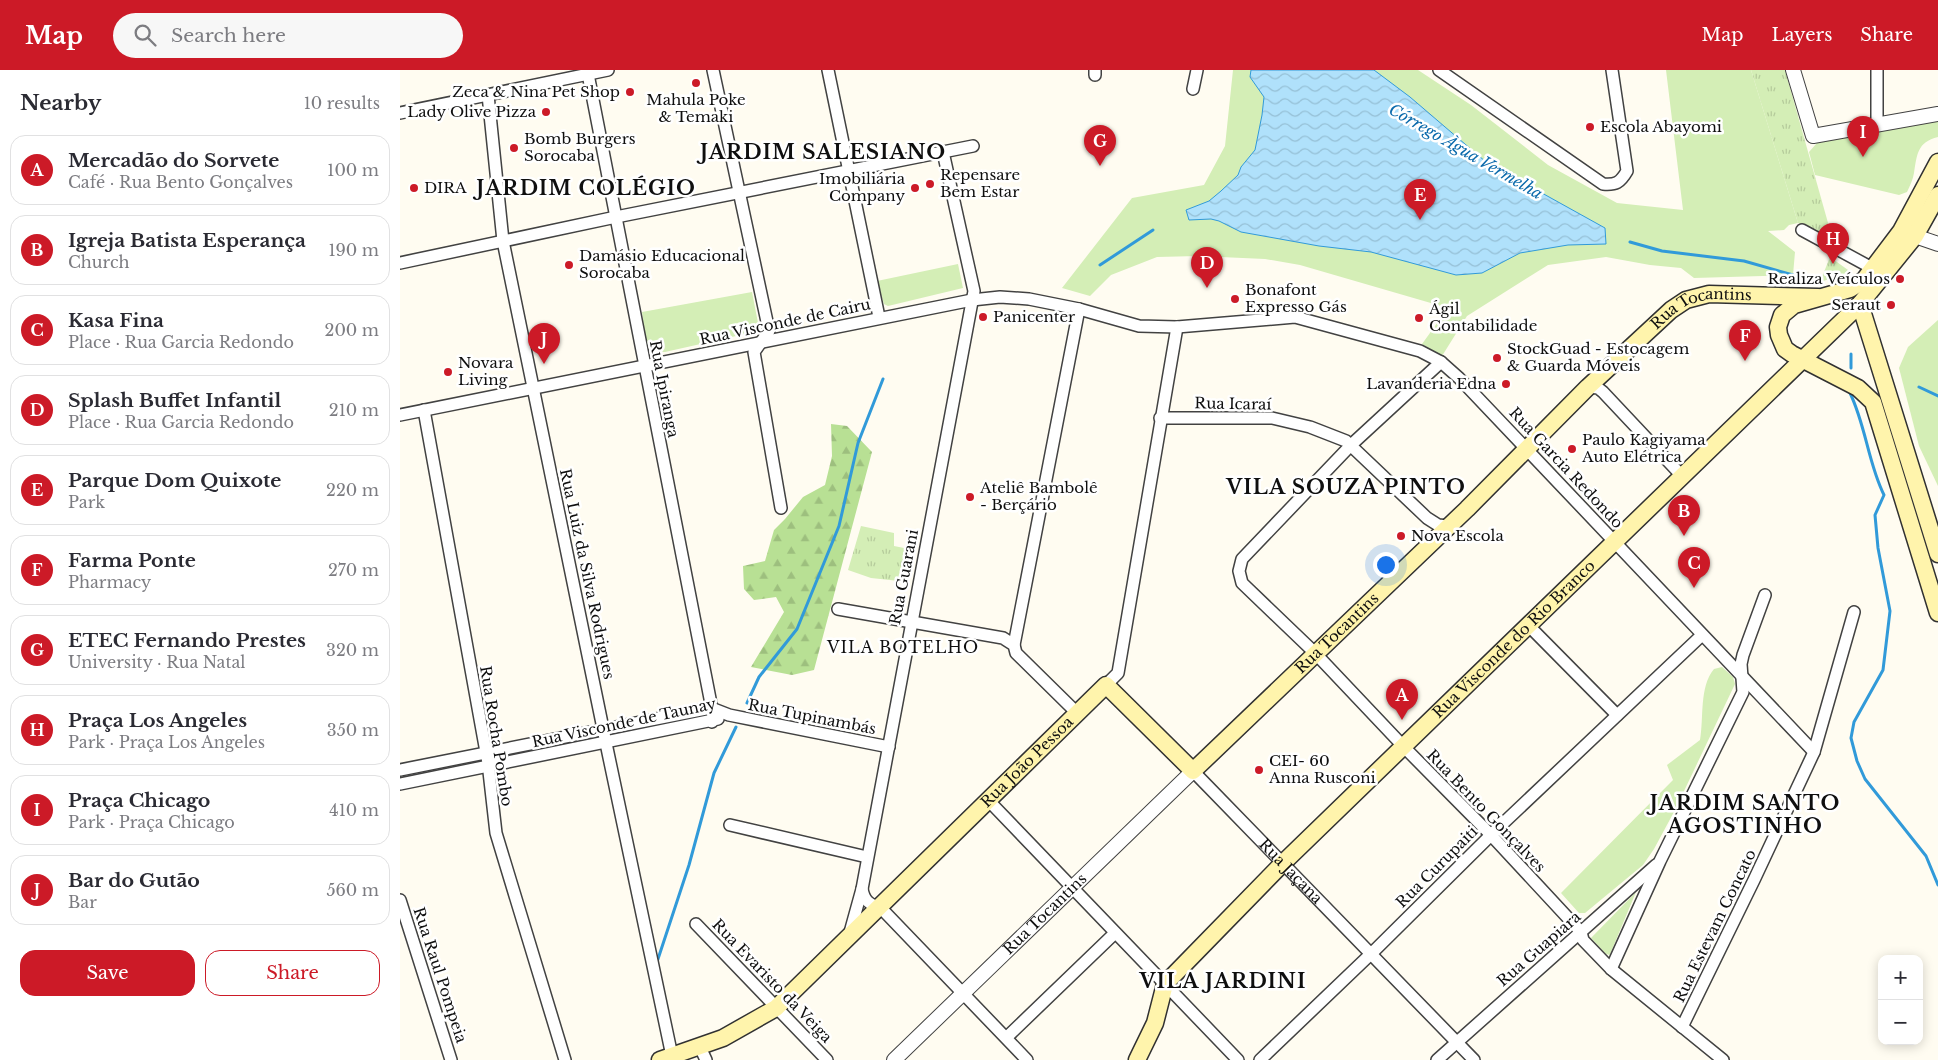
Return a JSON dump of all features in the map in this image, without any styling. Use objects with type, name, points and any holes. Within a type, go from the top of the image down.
[{"type":"main road","points":[[1908,234],[1938,162]]},
{"type":"main road","points":[[1938,194],[1908,234],[1860,282],[1850,289],[1794,305],[1782,315],[1779,335],[1785,349],[1802,360],[1858,388],[1869,396],[1876,410],[1938,612]]},
{"type":"main road","name":"Rua Visconde do Rio Branco","points":[[1165,984],[1283,863],[1860,304],[1908,234]]},
{"type":"main road","name":"Rua Tocantins","points":[[1193,771],[1448,526],[1660,318],[1686,300],[1697,296],[1726,294],[1818,297]]},
{"type":"main road","points":[[1860,304],[1937,548]]},
{"type":"main road","name":"Rua João Pessoa","points":[[666,1058],[703,1053],[776,1008],[1106,685]]},
{"type":"main road","name":"Rua Jaçana","points":[[1106,685],[1193,771]]},
{"type":"main road","points":[[1137,1060],[1155,1023],[1162,1002],[1165,984]]},
{"type":"street","points":[[400,114],[608,70]]},
{"type":"street","points":[[713,70],[769,332],[754,352],[781,508]]},
{"type":"street","points":[[828,70],[879,317]]},
{"type":"street","points":[[1194,89],[1197,70]]},
{"type":"street","points":[[1439,70],[1602,184],[1614,185],[1621,182],[1627,171],[1612,70]]},
{"type":"street","points":[[1793,70],[1813,136],[1938,114]]},
{"type":"street","points":[[1877,70],[1877,125]]},
{"type":"street","name":"Rua Ipiranga","points":[[588,74],[713,718],[712,722]]},
{"type":"street","name":"Rua Luiz da Silva Rodrigues","points":[[488,95],[503,241],[604,729],[666,1058]]},
{"type":"street","points":[[400,263],[616,217],[973,146]]},
{"type":"street","name":"Rua Guarani","points":[[848,938],[862,889],[974,291],[943,152]]},
{"type":"street","points":[[1802,230],[1872,268]]},
{"type":"street","points":[[1908,234],[1938,244]]},
{"type":"street","points":[[1856,260],[1861,272],[1860,282]]},
{"type":"street","name":"Rua Visconde de Cairu","points":[[400,415],[760,343],[879,317],[972,300],[1000,297],[1029,299],[1079,309],[1138,326],[1177,327]]},
{"type":"street","points":[[1078,714],[1016,652],[1014,645],[1079,309]]},
{"type":"street","name":"Rua Garcia Redondo","points":[[1177,327],[1295,317],[1420,351],[1442,362],[1527,448],[1814,752]]},
{"type":"street","name":"Rua João Pessoa","points":[[1106,685],[1118,673],[1177,327]]},
{"type":"street","points":[[1351,445],[1442,362]]},
{"type":"street","points":[[1588,387],[1598,388],[1603,392],[1682,476]]},
{"type":"street","name":"Rua Rocha Pombo","points":[[424,410],[486,752],[496,833],[566,1060]]},
{"type":"street","name":"Rua Icaraí","points":[[1160,418],[1272,418],[1310,428],[1346,441],[1427,518],[1438,525],[1448,526]]},
{"type":"street","name":"Rua Bento Gonçalves","points":[[1351,445],[1242,559],[1239,571],[1242,583],[1315,654],[1491,835],[1581,932],[1583,940],[1611,969],[1723,1060]]},
{"type":"street","points":[[1611,969],[1660,861],[1742,692],[1740,664],[1766,595]]},
{"type":"street","points":[[838,609],[1003,638],[1014,645]]},
{"type":"street","name":"Rua Estevam Concato","points":[[1682,1027],[1814,752],[1854,612]]},
{"type":"street","points":[[1528,625],[1617,716]]},
{"type":"street","name":"Rua Curupaiti","points":[[1260,1060],[1372,954],[1491,835],[1702,635]]},
{"type":"street","name":"Rua Visconde de Taunay","points":[[400,770],[711,708],[729,716]]},
{"type":"street","name":"Rua Visconde de Taunay","points":[[400,784],[712,722],[729,716]]},
{"type":"street","name":"Rua Tupinambás","points":[[729,716],[888,748]]},
{"type":"street","name":"Rua Jaçana","points":[[1193,771],[1474,1060]]},
{"type":"street","name":"Rua Tocantins","points":[[894,1060],[1193,771]]},
{"type":"street","points":[[989,801],[1238,1060]]},
{"type":"street","points":[[730,825],[867,857]]},
{"type":"street","name":"Rua Guapiara","points":[[1438,1060],[1660,861]]},
{"type":"street","points":[[862,889],[866,902],[880,907],[1007,1037],[1027,1060]]},
{"type":"street","name":"Rua Raul Pompeia","points":[[400,900],[451,1060]]},
{"type":"street","name":"Rua Evaristo da Veiga","points":[[696,924],[827,1060]]},
{"type":"street","points":[[1007,1037],[1115,933]]},
{"type":"green space","points":[[1233,70],[1418,70],[1471,105],[1548,165],[1617,203],[1683,210],[1666,70],[1751,70],[1798,223],[1789,225],[1784,230],[1768,231],[1795,252],[1793,275],[1694,278],[1681,268],[1650,265],[1606,257],[1548,265],[1467,316],[1442,356],[1422,344],[1448,308],[1300,265],[1265,259],[1198,256],[1157,257],[1111,275],[1090,296],[1062,288],[1132,198],[1204,185],[1225,146]]},
{"type":"green space","points":[[1751,70],[1785,70],[1832,237],[1798,223]]},
{"type":"green space","points":[[1938,121],[1938,137],[1926,142],[1919,150],[1913,178],[1907,192],[1899,195],[1815,175],[1809,152],[1817,143]]},
{"type":"green space","points":[[1830,257],[1848,270],[1845,274],[1820,282]]},
{"type":"green space","points":[[958,264],[963,288],[888,306],[884,304],[877,281]]},
{"type":"green space","points":[[752,292],[759,328],[754,332],[665,352],[657,352],[648,345],[644,333],[642,312]]},
{"type":"green space","points":[[1938,320],[1938,486],[1919,446],[1899,368],[1908,347]]},
{"type":"green space","points":[[831,424],[847,426],[872,452],[814,670],[792,675],[751,667],[784,612],[776,597],[754,600],[744,589],[743,566],[765,561],[774,530],[803,497],[825,485],[832,456]]},
{"type":"green space","points":[[861,526],[894,533],[894,546],[914,550],[908,582],[871,578],[848,570]]},
{"type":"green space","points":[[1722,667],[1733,677],[1735,684],[1675,810],[1654,849],[1643,865],[1585,913],[1579,913],[1561,893],[1673,780],[1667,765],[1700,740],[1706,685],[1714,669]]},
{"type":"green space","points":[[1636,892],[1610,955],[1606,954],[1591,938]]},
{"type":"water","name":"Córrego Àgua Vermelha","points":[[1251,70],[1374,70],[1410,97],[1486,162],[1605,228],[1606,244],[1568,245],[1520,253],[1482,273],[1456,275],[1371,252],[1319,246],[1241,232],[1211,219],[1189,220],[1186,210],[1209,201],[1221,191],[1238,175],[1241,167],[1255,150],[1264,97],[1250,77]]},
{"type":"waterway","points":[[1100,265],[1153,230]]},
{"type":"waterway","points":[[1630,242],[1662,251],[1744,261],[1793,275]]},
{"type":"waterway","points":[[1851,354],[1851,368]]},
{"type":"waterway","points":[[747,703],[759,677],[797,629],[839,526],[858,443],[883,379]]},
{"type":"waterway","points":[[1919,387],[1938,396]]},
{"type":"waterway","points":[[1850,393],[1860,418],[1874,470],[1884,495],[1875,515],[1878,548],[1890,611],[1883,670],[1854,722],[1851,738],[1857,761],[1865,779],[1926,856],[1938,885]]},
{"type":"waterway","points":[[657,962],[689,865],[714,773],[736,727]]},
{"type":"place","name":"Mahula Poke & Temaki","points":[[696,83]]},
{"type":"place","name":"Zeca & Nina Pet Shop","points":[[630,92]]},
{"type":"place","name":"Lady Olive Pizza","points":[[546,112]]},
{"type":"place","name":"Escola Abayomi","points":[[1590,127]]},
{"type":"place","name":"Bomb Burgers Sorocaba","points":[[514,148]]},
{"type":"place","name":"Praça Chicago","points":[[1863,157]]},
{"type":"place","name":"ETEC Fernando Prestes","points":[[1100,166]]},
{"type":"place","name":"Repensare Bem Estar","points":[[930,184]]},
{"type":"place","name":"DIRA","points":[[414,188]]},
{"type":"place","name":"Imobiliária Company","points":[[915,188]]},
{"type":"place","name":"Parque Dom Quixote","points":[[1420,220]]},
{"type":"place","name":"Praça Los Angeles","points":[[1833,264]]},
{"type":"place","name":"Damásio Educacional Sorocaba","points":[[569,265]]},
{"type":"place","name":"Realiza Veículos","points":[[1900,279]]},
{"type":"place","name":"Splash Buffet Infantil","points":[[1207,288]]},
{"type":"place","name":"Bonafont Expresso Gás","points":[[1235,299]]},
{"type":"place","name":"Seraut","points":[[1891,305]]},
{"type":"place","name":"Panicenter","points":[[983,317]]},
{"type":"place","name":"Ágil Contabilidade","points":[[1419,318]]},
{"type":"place","name":"StockGuad - Estocagem & Guarda Móveis","points":[[1497,358]]},
{"type":"place","name":"Farma Ponte","points":[[1745,361]]},
{"type":"place","name":"Bar do Gutão","points":[[544,364]]},
{"type":"place","name":"Novara Living","points":[[448,372]]},
{"type":"place","name":"Lavanderia Edna","points":[[1506,384]]},
{"type":"place","name":"Paulo Kagiyama Auto Elétrica","points":[[1572,449]]},
{"type":"place","name":"Ateliê Bambolê - Berçário","points":[[970,497]]},
{"type":"place","name":"Nova Escola","points":[[1401,536]]},
{"type":"place","name":"Igreja Batista Esperança","points":[[1684,536]]},
{"type":"place","name":"Kasa Fina","points":[[1694,588]]},
{"type":"place","name":"Mercadão do Sorvete","points":[[1402,720]]},
{"type":"place","name":"CEI- 60 Anna Rusconi","points":[[1259,770]]},
{"type":"district","name":"JARDIM SALESIANO","points":[[823,152]]},
{"type":"district","name":"JARDIM COLÉGIO","points":[[586,188]]},
{"type":"district","name":"VILA SOUZA PINTO","points":[[1346,487]]},
{"type":"district","name":"VILA BOTELHO","points":[[903,647]]},
{"type":"district","name":"JARDIM SANTO AGOSTINHO","points":[[1745,814]]},
{"type":"district","name":"VILA JARDINI","points":[[1223,981]]}]
